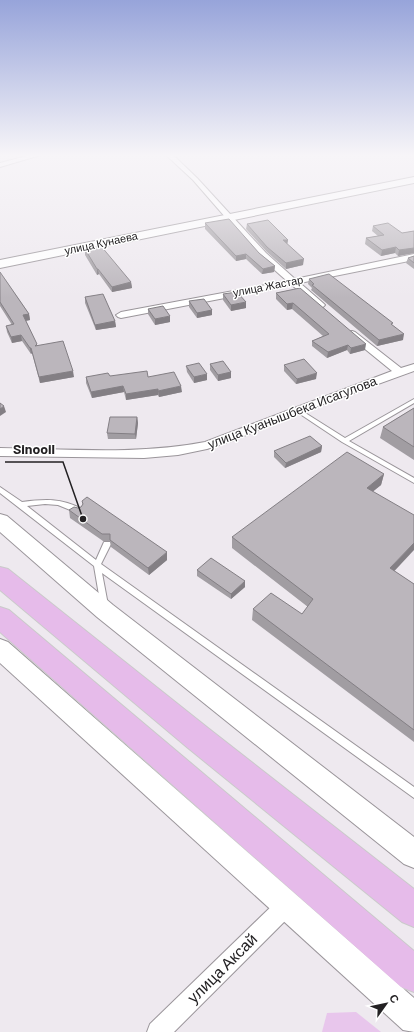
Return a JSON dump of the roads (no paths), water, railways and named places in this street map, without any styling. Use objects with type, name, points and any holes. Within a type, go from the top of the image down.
[{"type":"highway","points":[[0,576],[198,738],[414,910]]},
{"type":"highway","points":[[0,618],[414,974]]},
{"type":"main road","name":"улица Кунаева","points":[[0,264],[304,202]]},
{"type":"main road","points":[[0,521],[105,611],[414,854]]},
{"type":"main road","points":[[0,649],[414,1019]]},
{"type":"street","points":[[216,202],[263,254],[327,312]]},
{"type":"street","name":"улица Жастар","points":[[121,315],[366,268],[414,257]]},
{"type":"street","points":[[345,327],[399,372]]},
{"type":"street","name":"улица Куанышбека Исагулова","points":[[0,452],[144,454],[178,452],[207,445],[230,437],[296,410],[414,367]]},
{"type":"street","name":"улица Аксай","points":[[158,1032],[287,905]]},
{"type":"lane","points":[[344,440],[414,401]]},
{"type":"lane","points":[[296,410],[414,482]]},
{"type":"lane","points":[[0,489],[97,565],[414,793]]},
{"type":"lane","points":[[21,505],[43,501],[68,504],[80,511]]},
{"type":"lane","points":[[105,611],[97,565],[107,544]]},
{"type":"place","name":"Sinooil","points":[[83,519]]}]
